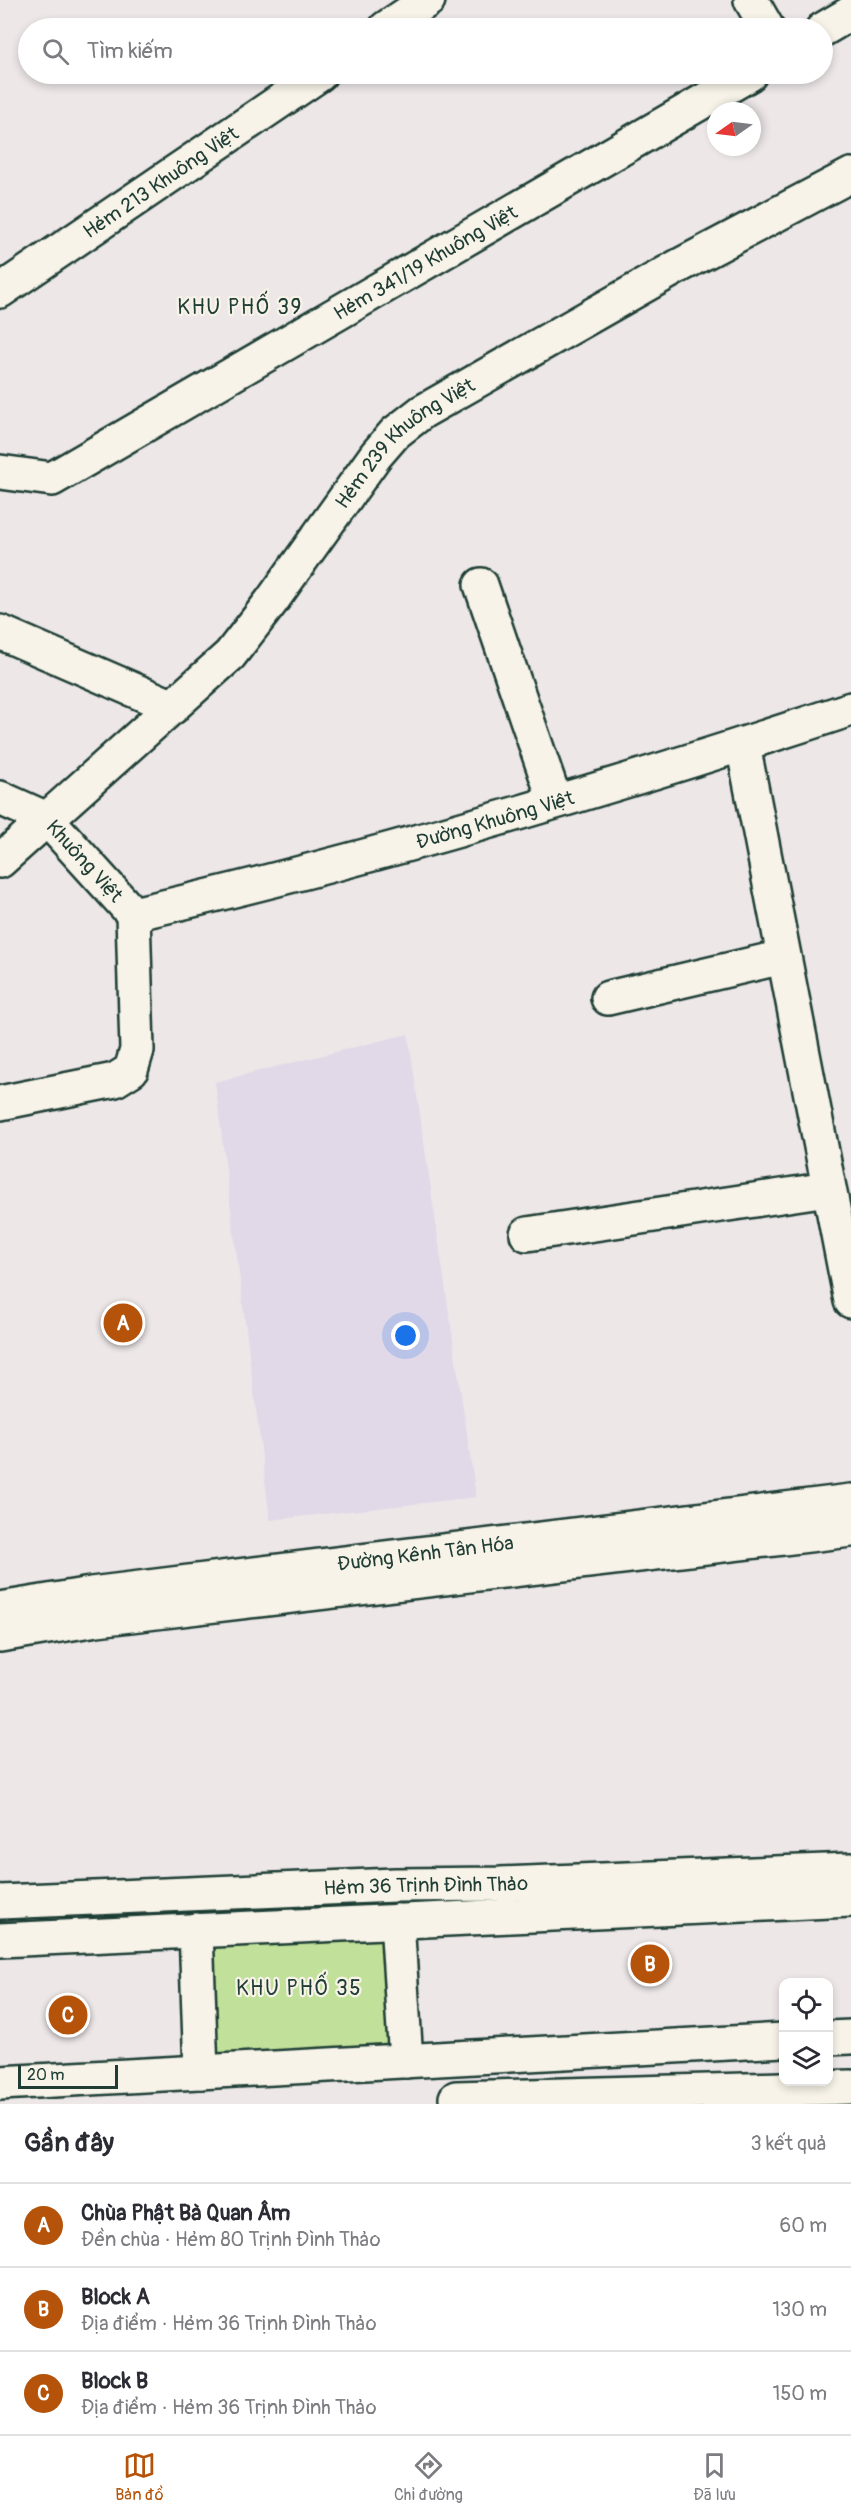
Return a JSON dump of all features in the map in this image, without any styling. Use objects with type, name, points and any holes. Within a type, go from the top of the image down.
[{"type":"street","points":[[401,18],[428,0]]},
{"type":"street","points":[[751,0],[761,18]]},
{"type":"street","points":[[833,24],[851,13]]},
{"type":"street","name":"Hẻm 213 Khuông Việt","points":[[0,291],[305,84]]},
{"type":"street","name":"Hẻm 341/19 Khuông Việt","points":[[0,472],[52,479],[733,84]]},
{"type":"street","name":"Hẻm 239 Khuông Việt","points":[[0,861],[230,655],[271,602],[376,455],[395,433],[422,412],[677,267],[851,175]]},
{"type":"street","points":[[481,585],[555,801]]},
{"type":"street","points":[[0,632],[173,708]]},
{"type":"street","name":"Đường Khuông Việt","points":[[133,914],[405,844],[743,745],[851,709]]},
{"type":"street","points":[[743,745],[851,1300]]},
{"type":"street","name":"Khuông Việt","points":[[0,798],[47,819],[133,914]]},
{"type":"street","points":[[0,1103],[115,1080],[131,1070],[137,1050],[133,914]]},
{"type":"street","points":[[608,998],[783,957]]},
{"type":"street","points":[[527,1234],[828,1189]]},
{"type":"street","name":"Đường Kênh Tân Hóa","points":[[0,1609],[102,1592],[849,1516]]},
{"type":"street","name":"Đường Kênh Tân Hóa","points":[[0,1635],[97,1619],[849,1516]]},
{"type":"street","name":"Hẻm 36 Trịnh Đình Thảo","points":[[0,1902],[395,1885],[500,1884],[851,1870]]},
{"type":"street","points":[[0,1940],[851,1900]]},
{"type":"street","points":[[397,1921],[406,2061]]},
{"type":"street","points":[[196,1930],[201,2072]]},
{"type":"street","points":[[833,2038],[851,2037]]},
{"type":"street","points":[[0,2083],[779,2040]]},
{"type":"street","points":[[457,2104],[456,2098],[851,2087]]},
{"type":"shaded area","points":[[408,1034],[476,1497],[270,1520],[215,1082]]},
{"type":"green space","points":[[387,1932],[394,2047],[216,2058],[209,1944]]},
{"type":"place","name":"Chùa Phật Bà Quan Âm","points":[[123,1323]]},
{"type":"place","name":"Block A","points":[[650,1964]]},
{"type":"place","name":"Block B","points":[[68,2015]]},
{"type":"district","name":"KHU PHỐ 39","points":[[240,307]]},
{"type":"district","name":"KHU PHỐ 35","points":[[299,1988]]}]
